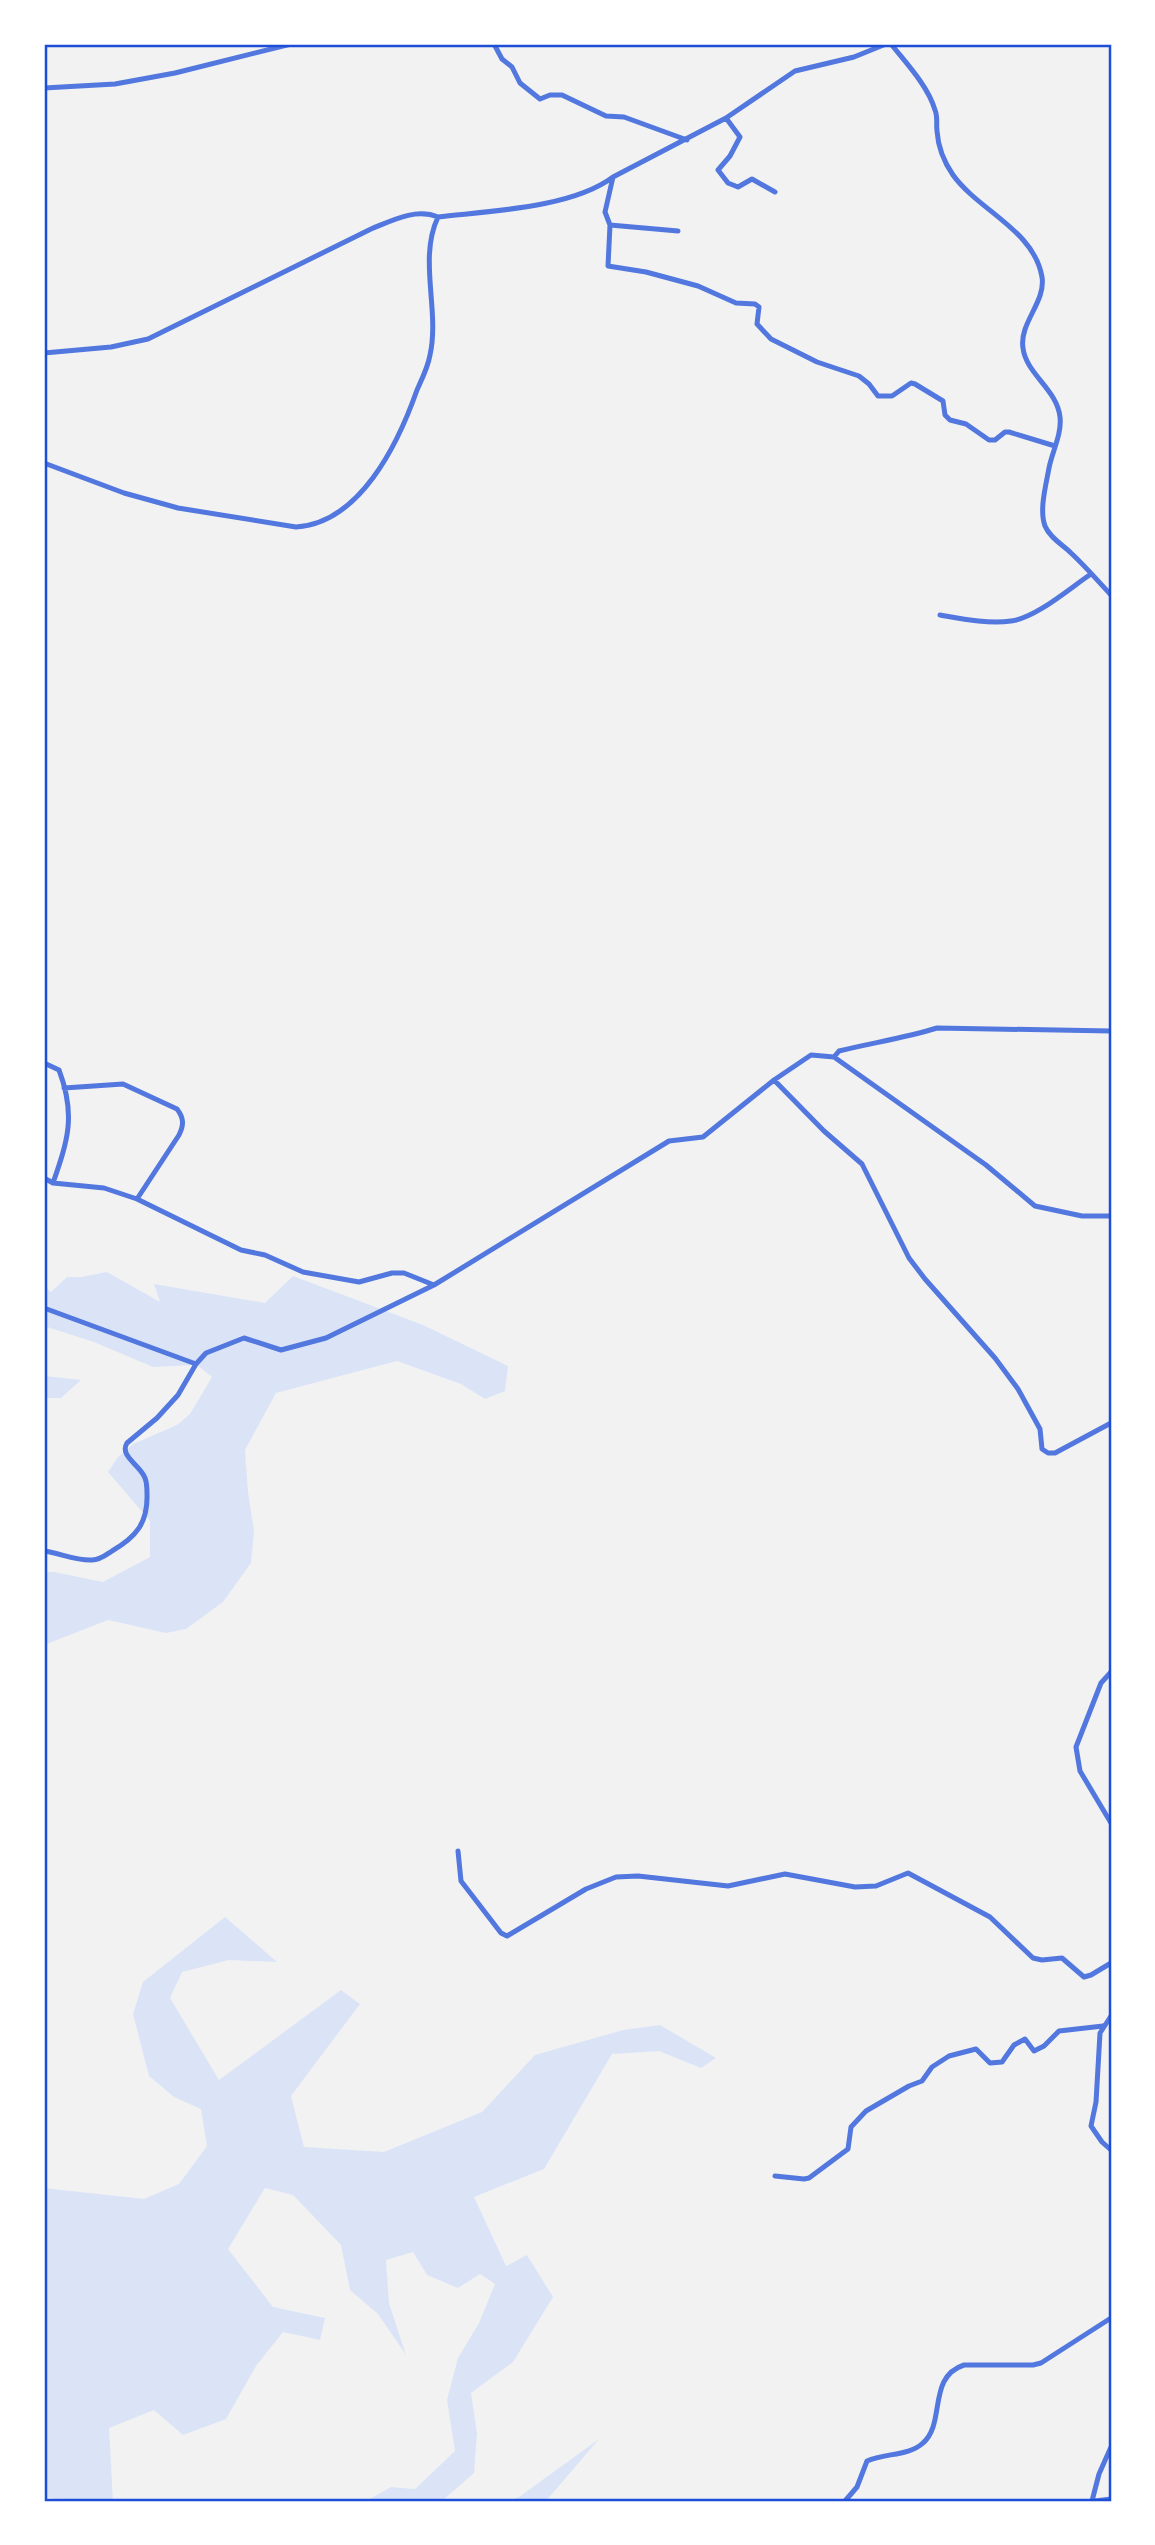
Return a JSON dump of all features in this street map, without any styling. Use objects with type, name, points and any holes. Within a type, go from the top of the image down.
[{"type":"street","points":[[44,88],[115,84],[175,74],[291,44]]},
{"type":"street","points":[[494,44],[502,59],[512,66],[520,83],[540,99],[550,95],[562,95],[606,116],[624,117],[687,140]]},
{"type":"street","points":[[44,352],[111,347],[148,339],[396,219],[424,211],[438,217],[550,202],[598,188],[612,177],[726,118],[795,71],[854,57],[886,44]]},
{"type":"street","points":[[891,44],[935,107],[944,161],[954,176],[976,201],[1031,248],[1042,278],[1038,300],[1024,335],[1023,347],[1027,361],[1046,385],[1058,408],[1060,427],[1046,483],[1045,526],[1111,595]]},
{"type":"street","points":[[726,118],[740,137],[730,156],[718,170],[733,186],[738,187],[752,179],[775,192]]},
{"type":"street","points":[[612,177],[605,212],[610,225],[608,266],[646,272],[698,286],[736,303],[755,304],[759,307],[757,324],[771,339],[817,362],[859,376],[869,383],[878,396],[892,396],[911,383],[915,384],[943,401],[945,415],[950,420],[965,424],[989,440],[995,440],[1009,432],[1055,446]]},
{"type":"street","points":[[44,463],[124,493],[178,508],[296,527],[314,526],[331,517],[360,494],[388,454],[408,417],[431,354],[429,251],[431,232],[438,217]]},
{"type":"street","points":[[610,225],[678,231]]},
{"type":"street","points":[[940,615],[975,621],[1013,621],[1040,609],[1091,574]]},
{"type":"street","points":[[834,1057],[839,1051],[937,1028],[1111,1031]]},
{"type":"street","points":[[44,1551],[92,1560],[100,1559],[137,1533],[145,1515],[146,1480],[139,1466],[125,1455],[124,1448],[178,1395],[196,1364],[206,1353],[218,1346],[244,1338],[281,1350],[326,1338],[434,1285],[669,1140],[703,1137],[774,1080],[811,1055],[834,1057],[981,1161],[1035,1206],[1082,1216],[1111,1216]]},
{"type":"street","points":[[44,1063],[60,1070],[68,1102],[67,1142],[53,1183]]},
{"type":"street","points":[[774,1080],[862,1164],[909,1258],[995,1358],[1018,1389],[1040,1429],[1042,1450],[1055,1453],[1111,1423]]},
{"type":"street","points":[[64,1088],[123,1084],[170,1105],[181,1115],[180,1135],[137,1199]]},
{"type":"street","points":[[44,1178],[53,1183],[104,1188],[137,1199],[241,1250],[265,1255],[303,1272],[359,1282],[392,1273],[404,1273],[434,1285]]},
{"type":"street","points":[[44,1308],[196,1364]]},
{"type":"street","points":[[1111,1672],[1101,1683],[1076,1746],[1080,1771],[1111,1824]]},
{"type":"street","points":[[458,1851],[461,1881],[501,1933],[507,1936],[596,1883],[616,1877],[638,1876],[728,1886],[785,1874],[855,1887],[876,1886],[908,1873],[990,1917],[1037,1959],[1062,1958],[1087,1977],[1111,1963]]},
{"type":"street","points":[[1111,2016],[1100,2033],[1096,2102],[1091,2126],[1111,2150]]},
{"type":"street","points":[[775,2176],[809,2178],[848,2149],[851,2127],[866,2111],[922,2081],[932,2067],[949,2056],[976,2049],[990,2063],[1002,2062],[1014,2045],[1025,2039],[1034,2052],[1059,2031],[1103,2026]]},
{"type":"street","points":[[845,2501],[857,2487],[867,2461],[912,2450],[929,2437],[943,2384],[956,2368],[964,2365],[1041,2363],[1111,2318]]},
{"type":"street","points":[[1111,2447],[1099,2474],[1094,2501],[1111,2499]]},
{"type":"shaded area","points":[[107,1272],[160,1302],[154,1284],[265,1303],[293,1276],[423,1325],[508,1366],[505,1391],[485,1399],[461,1384],[397,1361],[276,1393],[245,1450],[254,1531],[251,1563],[223,1602],[186,1629],[166,1633],[108,1620],[44,1645],[44,1572],[103,1582],[150,1557],[150,1521],[108,1472],[118,1457],[133,1444],[177,1425],[190,1414],[212,1377],[197,1365],[153,1367],[94,1342],[44,1326],[44,1286],[51,1292],[67,1277]]},
{"type":"shaded area","points":[[44,1376],[81,1380],[61,1398],[44,1398]]},
{"type":"shaded area","points":[[225,1917],[277,1962],[229,1960],[182,1972],[170,1998],[219,2080],[341,1990],[360,2004],[291,2096],[304,2147],[384,2152],[482,2112],[535,2055],[623,2030],[660,2025],[716,2058],[701,2068],[659,2051],[612,2054],[544,2169],[474,2197],[506,2266],[527,2255],[553,2297],[513,2362],[471,2393],[477,2433],[474,2473],[442,2501],[366,2501],[391,2487],[415,2489],[455,2451],[447,2400],[458,2358],[479,2323],[495,2284],[480,2274],[458,2288],[427,2275],[413,2252],[386,2260],[389,2303],[406,2355],[378,2314],[350,2290],[341,2245],[293,2195],[265,2188],[228,2249],[273,2307],[325,2318],[320,2340],[283,2332],[256,2366],[226,2419],[183,2435],[154,2410],[109,2428],[113,2501],[74,2501],[44,2497],[44,2188],[144,2199],[179,2184],[207,2146],[201,2109],[174,2097],[149,2076],[133,2014],[143,1982]]},
{"type":"shaded area","points":[[599,2439],[546,2501],[508,2501],[519,2497]]}]
